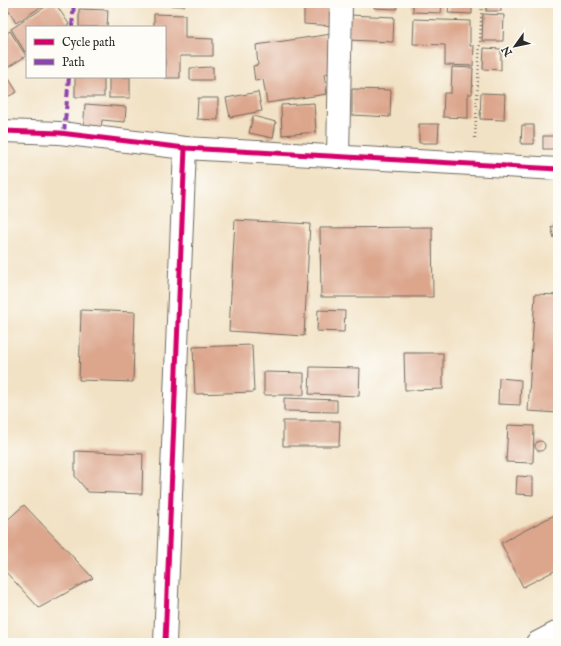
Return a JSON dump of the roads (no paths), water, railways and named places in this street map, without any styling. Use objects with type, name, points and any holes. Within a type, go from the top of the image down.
[{"type":"street","points":[[338,157],[341,3]]},
{"type":"street","points":[[3,131],[60,132],[185,148],[474,165],[558,168]]},
{"type":"street","points":[[165,643],[185,148]]},
{"type":"street","points":[[538,643],[558,632]]}]
